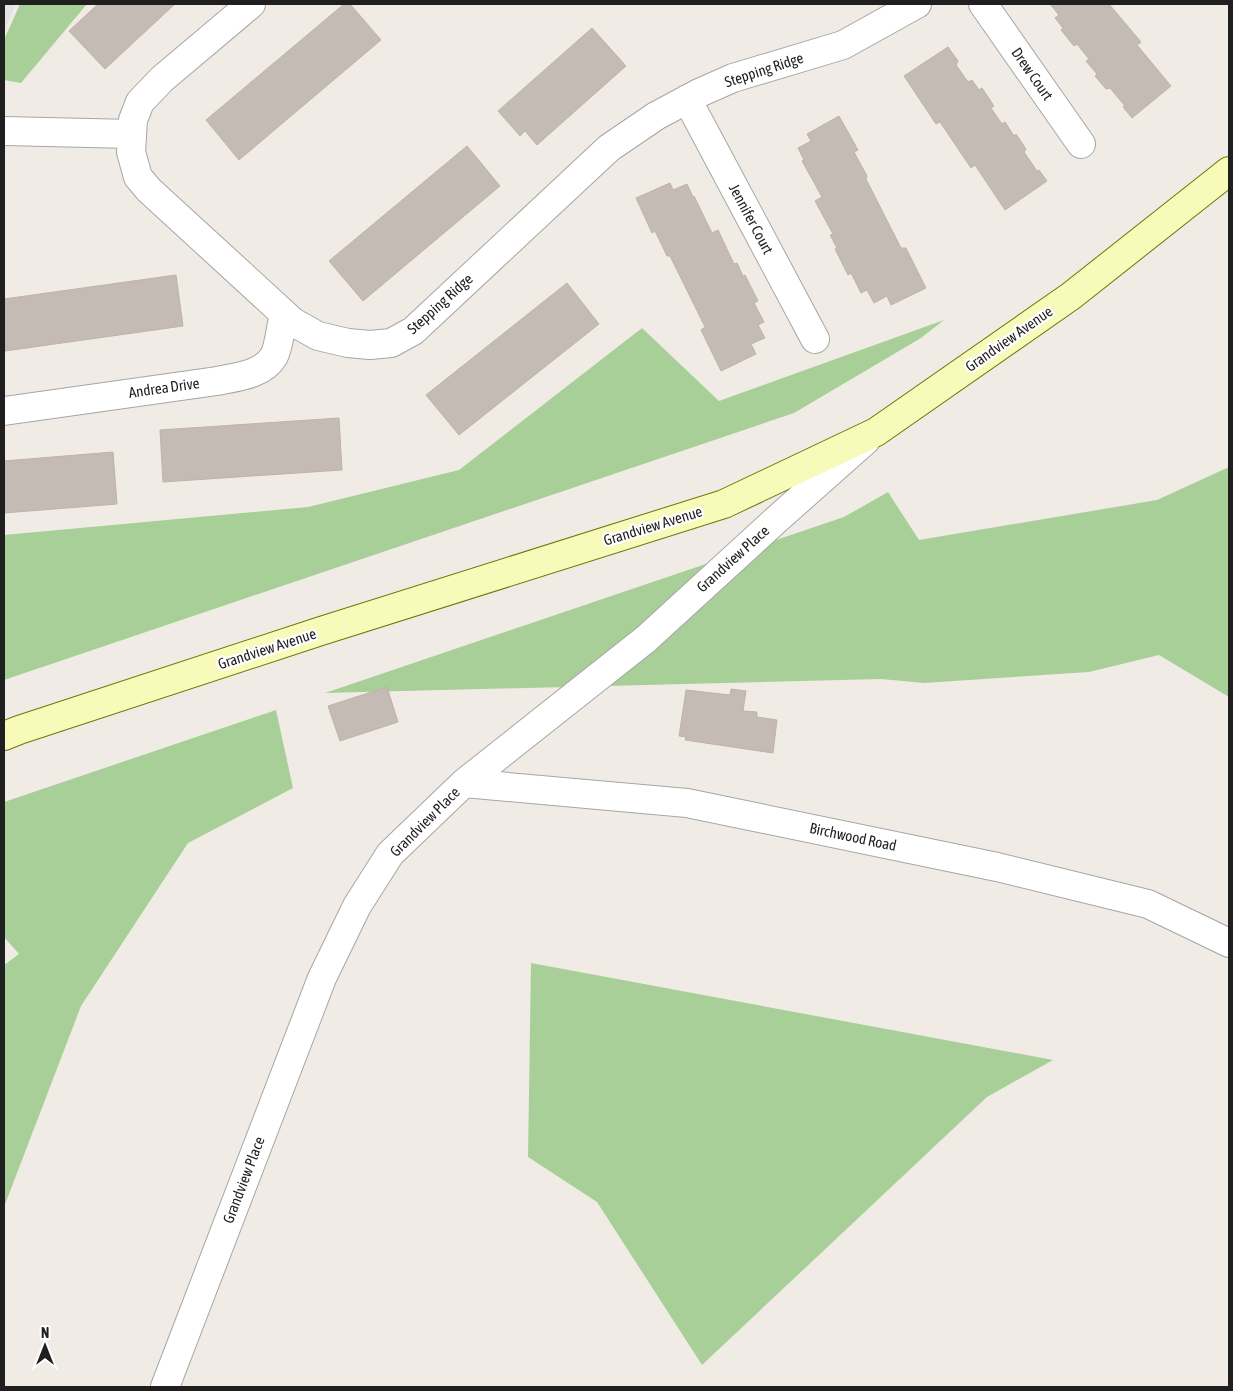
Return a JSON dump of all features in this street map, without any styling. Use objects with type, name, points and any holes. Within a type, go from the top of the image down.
[{"type":"main road","name":"Grandview Avenue","points":[[4,736],[311,634],[724,504],[876,432],[1072,296],[1229,171]]},
{"type":"street","name":"Stepping Ridge","points":[[251,4],[162,79],[140,102],[133,120],[131,152],[138,177],[293,322],[318,336],[348,343],[370,345],[391,343],[413,331],[609,148],[656,116],[687,99],[733,78],[842,44],[917,4]]},
{"type":"street","name":"Drew Court","points":[[983,4],[1081,144]]},
{"type":"street","name":"Jennifer Court","points":[[687,99],[815,339]]},
{"type":"street","points":[[4,131],[132,134]]},
{"type":"street","name":"Andrea Drive","points":[[4,411],[217,381],[249,374],[265,366],[274,356],[284,314]]},
{"type":"street","name":"Grandview Place","points":[[165,1387],[322,978],[357,906],[390,854],[464,783],[646,639],[876,432]]},
{"type":"street","name":"Birchwood Road","points":[[464,783],[687,803],[997,867],[1148,904],[1229,943]]},
{"type":"green space","points":[[20,4],[87,4],[21,83],[4,80],[4,40]]},
{"type":"green space","points":[[944,320],[921,338],[794,413],[4,680],[4,535],[308,507],[459,470],[642,328],[719,401]]},
{"type":"green space","points":[[1229,467],[1229,697],[1159,655],[1089,672],[924,683],[881,679],[325,693],[844,517],[888,492],[919,540],[1157,500]]},
{"type":"green space","points":[[276,710],[293,788],[188,843],[81,1006],[4,1207],[4,965],[19,954],[4,937],[4,802]]},
{"type":"green space","points":[[531,963],[1053,1060],[987,1097],[702,1365],[597,1202],[528,1157]]},
{"type":"shaded area","points":[[4,4],[16,4],[4,31]]},
{"type":"building","points":[[98,4],[175,4],[105,69],[69,31]]},
{"type":"building","points":[[344,4],[350,4],[381,40],[239,160],[206,120]]},
{"type":"building","points":[[1050,4],[1109,4],[1141,42],[1137,45],[1171,86],[1132,118],[1110,88],[1106,89],[1095,76],[1097,74],[1086,61],[1089,59],[1077,44],[1074,46],[1061,30],[1063,28],[1055,18],[1059,15]]},
{"type":"building","points":[[592,28],[626,66],[537,145],[525,131],[520,136],[498,111]]},
{"type":"building","points":[[948,47],[958,61],[956,65],[968,82],[972,80],[979,90],[982,88],[994,106],[991,108],[1002,124],[1005,122],[1014,136],[1016,134],[1026,149],[1024,152],[1037,171],[1039,170],[1047,181],[1005,210],[975,165],[971,168],[940,122],[936,124],[904,76]]},
{"type":"building","points":[[839,116],[858,150],[854,152],[867,176],[866,179],[901,248],[906,248],[926,288],[891,305],[887,296],[874,303],[867,290],[861,293],[851,273],[848,275],[835,249],[837,248],[830,235],[833,234],[815,201],[822,197],[802,161],[804,160],[798,148],[811,141],[807,134]]},
{"type":"building","points":[[467,146],[500,186],[363,301],[329,261]]},
{"type":"building","points":[[670,183],[673,190],[687,184],[712,233],[718,230],[734,264],[737,263],[743,276],[745,275],[758,301],[754,303],[764,322],[758,325],[765,338],[751,344],[756,354],[721,371],[701,330],[705,327],[670,256],[667,256],[655,231],[652,233],[636,198]]},
{"type":"building","points":[[176,275],[183,326],[5,351],[4,299]]},
{"type":"building","points":[[567,283],[599,324],[459,435],[426,395]]},
{"type":"building","points":[[339,418],[342,470],[163,482],[160,430]]},
{"type":"building","points":[[113,452],[117,504],[4,513],[4,461]]},
{"type":"building","points":[[387,687],[398,722],[340,741],[328,706]]},
{"type":"building","points":[[731,689],[746,691],[743,711],[757,712],[757,717],[777,720],[773,753],[685,740],[686,737],[679,736],[686,690],[730,695]]}]
